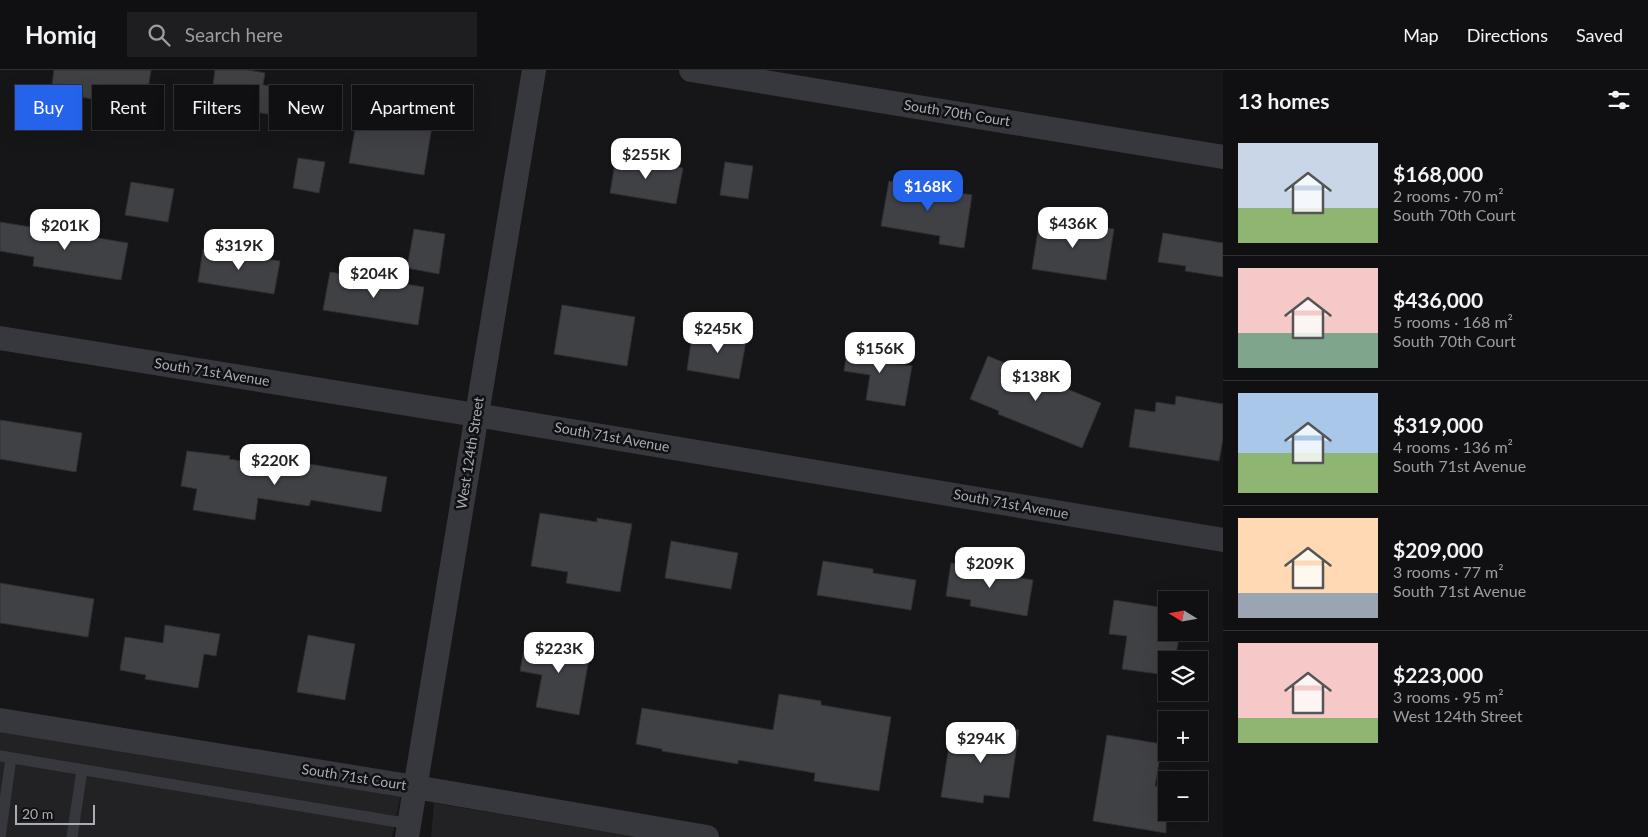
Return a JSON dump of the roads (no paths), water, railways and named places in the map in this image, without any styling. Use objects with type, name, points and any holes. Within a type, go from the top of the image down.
[{"type":"street","name":"West 124th Street","points":[[408,831],[534,70]]},
{"type":"street","name":"South 70th Court","points":[[692,70],[1223,157]]},
{"type":"street","name":"South 71st Avenue","points":[[0,338],[476,414],[1223,540]]},
{"type":"street","name":"South 71st Court","points":[[0,720],[415,787],[707,837]]},
{"type":"lane","points":[[0,837],[6,757],[408,831]]},
{"type":"lane","points":[[72,837],[82,770]]}]
